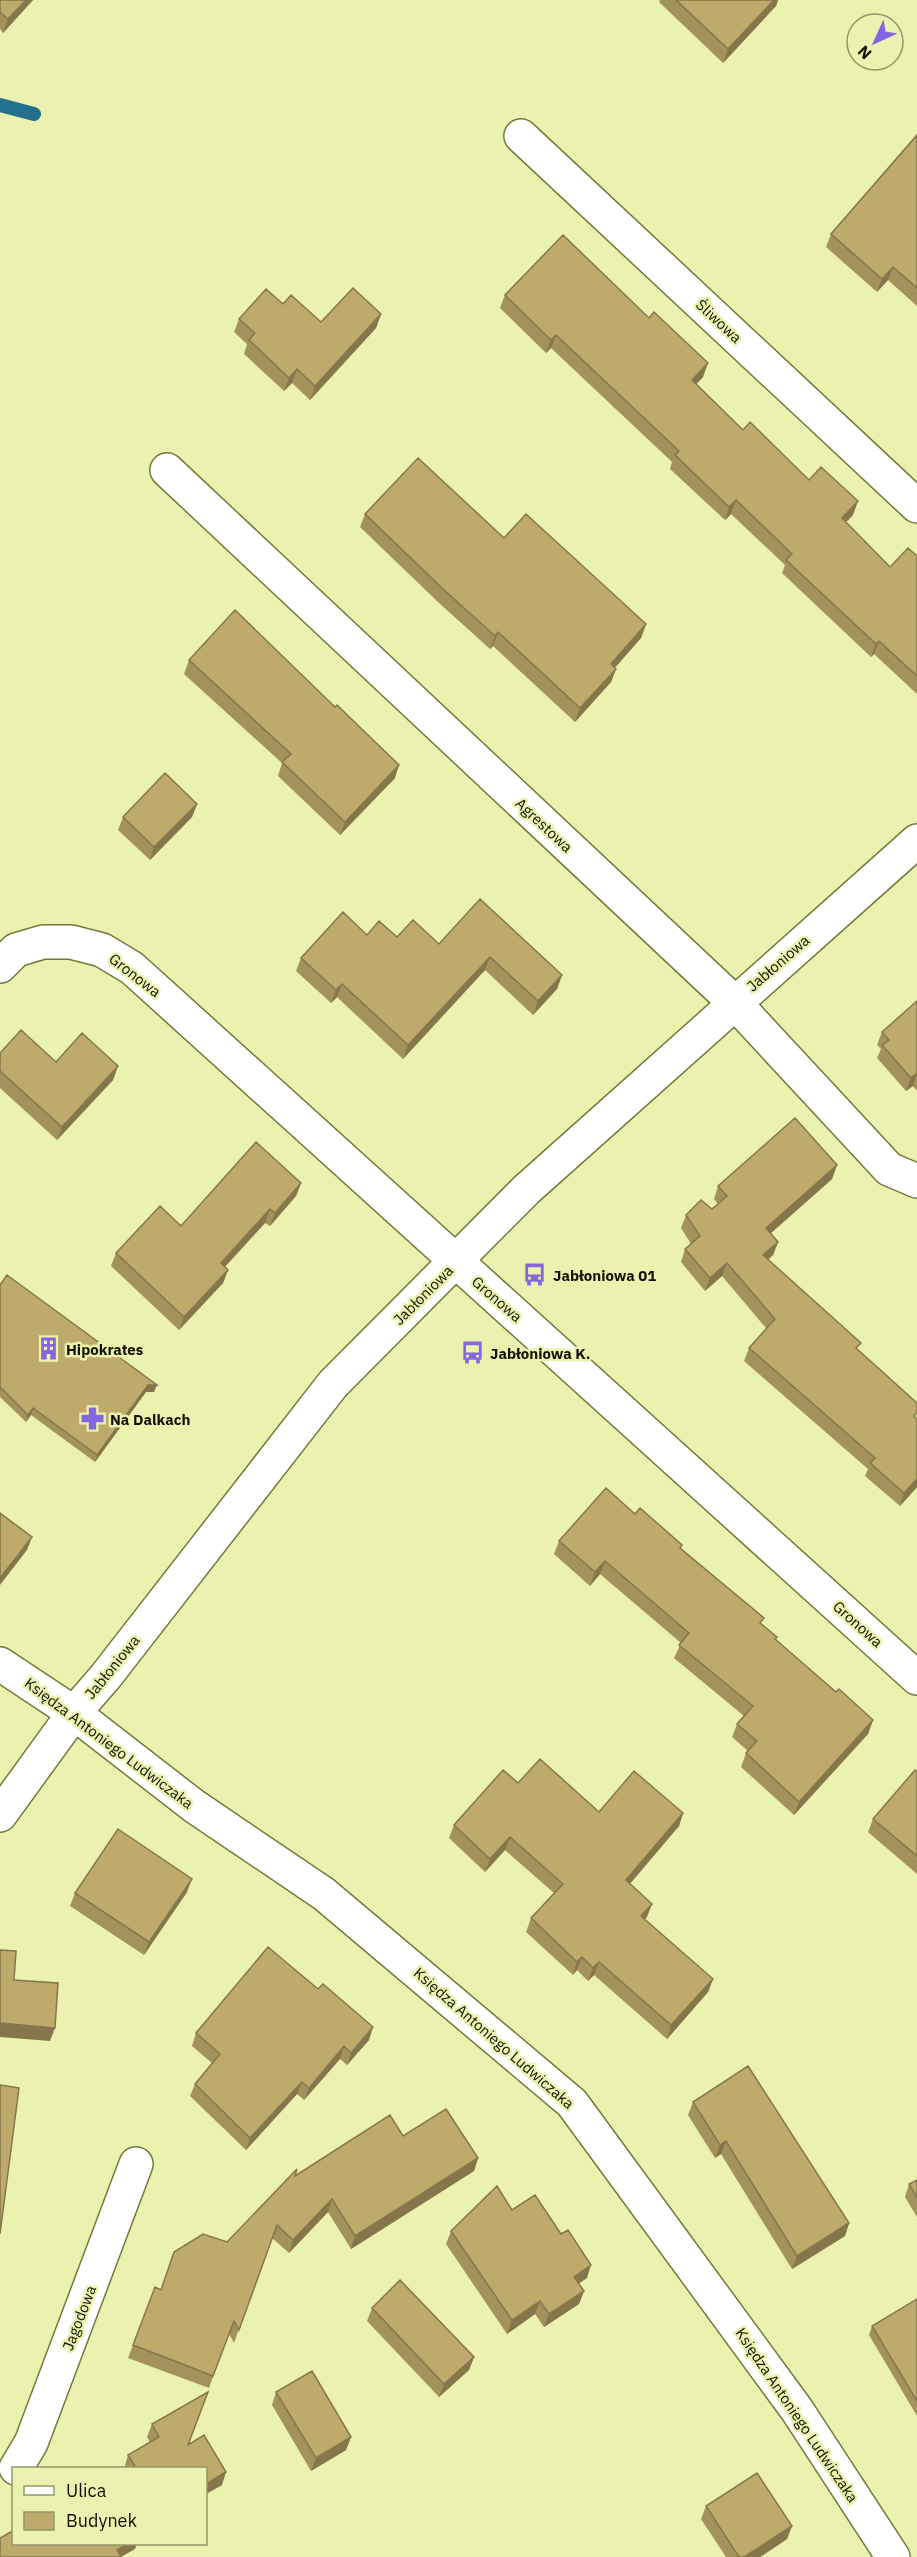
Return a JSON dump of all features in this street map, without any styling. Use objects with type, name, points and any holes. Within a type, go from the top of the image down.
[{"type":"street","name":"Śliwowa","points":[[520,136],[917,506]]},
{"type":"street","name":"Agrestowa","points":[[167,470],[734,1002],[889,1169],[917,1181]]},
{"type":"street","name":"Jabłoniowa","points":[[0,1815],[74,1713],[106,1676],[333,1384],[456,1263],[526,1190],[917,841]]},
{"type":"street","name":"Gronowa","points":[[0,966],[16,950],[43,942],[71,942],[102,950],[132,968],[917,1678]]},
{"type":"street","name":"Księdza Antoniego Ludwiczaka","points":[[0,1664],[74,1713],[194,1806],[324,1894],[572,2103],[790,2401],[893,2557]]},
{"type":"street","name":"Jagodowa","points":[[16,2467],[32,2444],[136,2164]]},
{"type":"building","points":[[0,0],[26,0],[8,19],[0,12]]},
{"type":"building","points":[[676,0],[774,0],[728,49]]},
{"type":"building","points":[[917,135],[917,288],[893,267],[882,279],[831,234]]},
{"type":"building","points":[[563,235],[649,318],[654,312],[708,363],[692,380],[743,430],[750,422],[809,480],[821,467],[858,501],[842,518],[890,567],[908,548],[917,556],[917,676],[879,641],[876,644],[786,560],[792,554],[736,500],[729,507],[675,455],[679,451],[556,335],[551,340],[505,295]]},
{"type":"building","points":[[353,288],[381,314],[315,386],[297,369],[289,378],[249,340],[255,333],[239,319],[266,289],[283,304],[291,295],[321,322]]},
{"type":"building","points":[[418,458],[504,538],[526,514],[646,624],[611,664],[616,669],[580,708],[498,632],[495,636],[365,514]]},
{"type":"building","points":[[235,610],[335,707],[337,705],[399,765],[345,822],[282,762],[291,754],[189,660]]},
{"type":"building","points":[[165,773],[197,804],[154,847],[123,817]]},
{"type":"building","points":[[480,899],[562,975],[538,1001],[490,957],[408,1045],[342,984],[336,990],[301,958],[343,912],[367,935],[379,921],[397,937],[413,920],[439,944]]},
{"type":"building","points":[[917,1001],[917,1073],[911,1078],[882,1045],[889,1040],[882,1032]]},
{"type":"building","points":[[21,1030],[56,1062],[82,1033],[118,1066],[62,1127],[0,1071],[0,1053]]},
{"type":"building","points":[[795,1118],[837,1165],[766,1228],[778,1242],[763,1255],[861,1343],[856,1348],[917,1403],[917,1413],[914,1416],[917,1419],[917,1479],[904,1493],[870,1463],[875,1458],[749,1348],[775,1319],[727,1263],[710,1278],[685,1249],[700,1236],[686,1215],[701,1200],[712,1209],[727,1196],[718,1186]]},
{"type":"building","points":[[256,1142],[301,1183],[275,1213],[270,1209],[221,1263],[228,1270],[184,1317],[116,1253],[160,1206],[181,1226]]},
{"type":"building","name":"Hipokrates","points":[[7,1275],[157,1385],[148,1385],[97,1455],[33,1408],[28,1415],[0,1387],[0,1285]]},
{"type":"building","points":[[606,1488],[635,1514],[640,1508],[682,1545],[680,1548],[764,1618],[760,1623],[777,1637],[775,1639],[836,1692],[839,1689],[873,1720],[799,1802],[746,1753],[757,1741],[737,1724],[753,1706],[679,1645],[689,1633],[605,1561],[595,1572],[559,1541]]},
{"type":"building","points":[[0,1513],[32,1537],[0,1578]]},
{"type":"building","points":[[540,1759],[599,1812],[634,1771],[683,1813],[626,1880],[652,1904],[641,1916],[713,1979],[671,2025],[599,1962],[593,1968],[582,1957],[577,1962],[531,1918],[563,1884],[510,1837],[490,1859],[454,1825],[503,1770],[518,1783]]},
{"type":"building","points":[[915,1770],[917,1772],[917,1856],[873,1819]]},
{"type":"building","points":[[118,1829],[192,1879],[149,1942],[75,1893]]},
{"type":"building","points":[[268,1947],[318,1989],[323,1984],[373,2027],[351,2053],[344,2046],[309,2088],[302,2082],[250,2138],[195,2084],[220,2054],[196,2033]]},
{"type":"building","points":[[0,1950],[16,1951],[14,1980],[58,1983],[55,2028],[0,2023]]},
{"type":"building","points":[[748,2066],[849,2223],[797,2256],[726,2141],[720,2145],[693,2102]]},
{"type":"building","points":[[0,2085],[19,2088],[0,2234]]},
{"type":"building","points":[[446,2109],[478,2158],[355,2236],[332,2199],[293,2240],[277,2225],[239,2330],[234,2321],[213,2376],[133,2345],[155,2287],[161,2290],[174,2252],[203,2234],[227,2242],[297,2169],[295,2176],[390,2115],[403,2136]]},
{"type":"building","points":[[917,2180],[917,2197],[909,2184]]},
{"type":"building","points":[[497,2186],[512,2210],[535,2195],[561,2234],[568,2230],[591,2265],[574,2277],[584,2291],[549,2314],[540,2301],[512,2320],[451,2231]]},
{"type":"building","points":[[400,2280],[474,2357],[444,2384],[372,2308]]},
{"type":"building","points":[[917,2299],[917,2401],[872,2326]]},
{"type":"building","points":[[312,2371],[351,2437],[316,2458],[276,2392]]},
{"type":"building","points":[[208,2392],[188,2445],[204,2435],[226,2472],[207,2483],[207,2467],[134,2467],[128,2455],[159,2437],[152,2424]]},
{"type":"building","points":[[757,2473],[792,2526],[744,2557],[739,2557],[706,2506]]},
{"type":"building","points":[[12,2531],[12,2545],[125,2545],[117,2550],[121,2557],[0,2557],[0,2538]]},
{"type":"waterway","points":[[0,105],[34,114]]},
{"type":"place","name":"Jabłoniowa 01","points":[[535,1275]]},
{"type":"place","name":"Hipokrates","points":[[48,1349]]},
{"type":"place","name":"Jabłoniowa K.","points":[[472,1353]]},
{"type":"place","name":"Na Dalkach","points":[[92,1419]]}]
